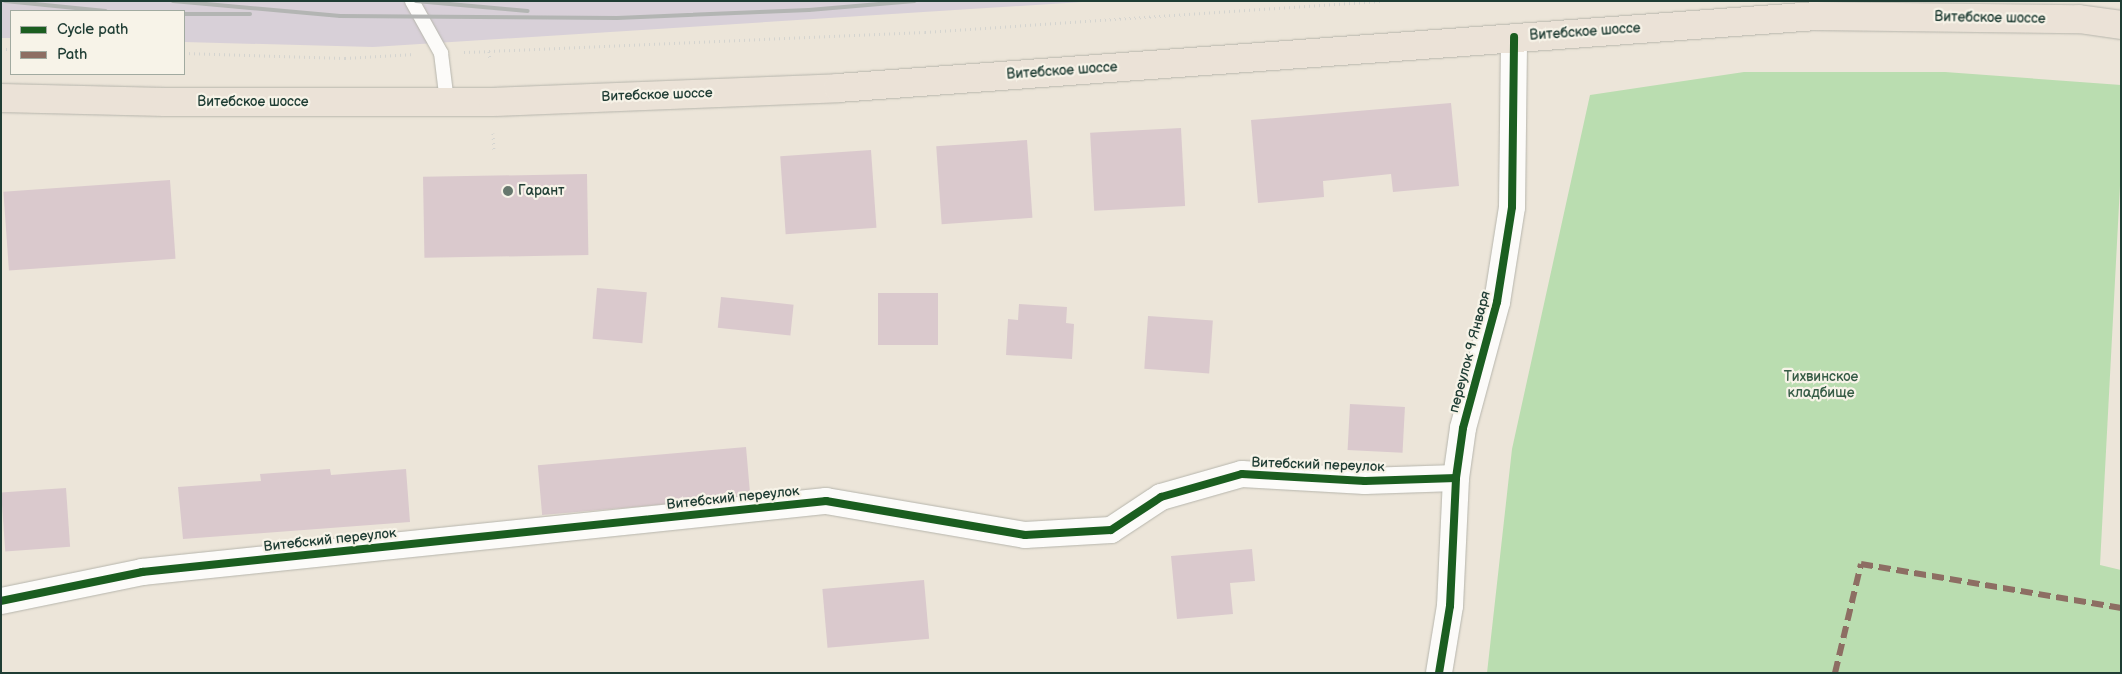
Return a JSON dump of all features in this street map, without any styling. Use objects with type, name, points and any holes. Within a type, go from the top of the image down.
[{"type":"main road","name":"Витебское шоссе","points":[[1,98],[447,102],[838,88],[1815,16],[2079,19],[2121,24]]},
{"type":"street","name":"переулок 9 Января","points":[[1439,673],[1450,606],[1456,478],[1463,428],[1497,302],[1512,207],[1514,37]]},
{"type":"street","name":"Витебский переулок","points":[[1,601],[142,572],[826,501],[1025,535],[1111,530],[1161,497],[1242,474],[1365,481],[1456,478]]},
{"type":"lane","points":[[412,1],[441,53],[447,102]]},
{"type":"path","points":[[185,54],[345,58],[925,32],[1381,1]]},
{"type":"path","points":[[490,51],[490,60]]},
{"type":"path","points":[[493,126],[494,150]]},
{"type":"shaded area","points":[[1,1],[1098,1],[373,47],[185,42],[185,10],[10,10],[10,38],[1,38]]},
{"type":"green space","name":"Тихвинское кладбище","points":[[1744,72],[1945,72],[2121,85],[2121,167],[2100,565],[2121,570],[2121,673],[1487,673],[1512,449],[1590,95]]},
{"type":"building","points":[[1451,103],[1459,186],[1393,192],[1391,174],[1323,181],[1324,197],[1258,203],[1251,120]]},
{"type":"building","points":[[1181,128],[1185,206],[1094,211],[1090,133]]},
{"type":"building","points":[[1027,140],[1032,218],[942,224],[936,146]]},
{"type":"building","points":[[871,150],[876,228],[786,234],[780,156]]},
{"type":"building","points":[[587,174],[588,255],[424,258],[423,177]]},
{"type":"building","points":[[170,180],[176,259],[9,270],[3,192]]},
{"type":"building","points":[[597,288],[647,292],[642,343],[593,339]]},
{"type":"building","points":[[878,293],[938,293],[938,345],[878,345]]},
{"type":"building","points":[[721,297],[794,305],[790,335],[718,328]]},
{"type":"building","points":[[1019,304],[1067,307],[1066,323],[1074,324],[1072,359],[1006,355],[1008,319],[1018,320]]},
{"type":"building","points":[[1148,316],[1213,321],[1209,373],[1144,369]]},
{"type":"building","points":[[1350,404],[1405,407],[1403,453],[1348,450]]},
{"type":"building","points":[[746,447],[750,497],[542,515],[538,465]]},
{"type":"building","points":[[330,469],[331,475],[406,469],[410,522],[183,539],[178,487],[261,481],[260,474]]},
{"type":"building","points":[[66,488],[70,547],[5,551],[1,493]]},
{"type":"building","points":[[1252,549],[1255,581],[1230,583],[1233,614],[1177,619],[1171,556]]},
{"type":"building","points":[[924,580],[929,639],[828,648],[822,589]]},
{"type":"railway","points":[[5,1],[96,10]]},
{"type":"railway","points":[[173,1],[340,16],[617,18],[809,10],[915,1]]},
{"type":"railway","points":[[416,1],[528,11]]},
{"type":"railway","points":[[185,14],[250,14]]},
{"type":"marked path","points":[[1835,673],[1861,564],[2121,608]]},
{"type":"cycle path","points":[[1439,673],[1450,606],[1456,478],[1463,428],[1497,302],[1512,207],[1514,37]]},
{"type":"cycle path","points":[[1,601],[142,572],[826,501],[1025,535],[1111,530],[1161,497],[1242,474],[1365,481],[1456,478]]},
{"type":"place","name":"Гарант","points":[[508,191]]}]
